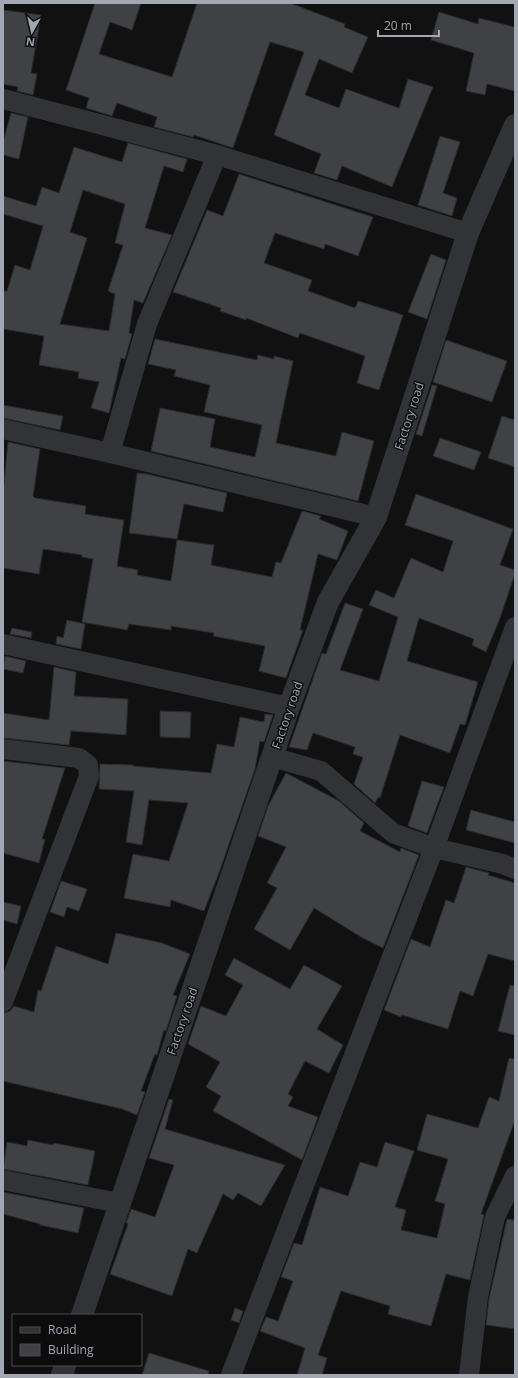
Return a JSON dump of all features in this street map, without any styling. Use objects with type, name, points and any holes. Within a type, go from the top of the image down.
[{"type":"street","points":[[3,99],[217,155],[468,233]]},
{"type":"street","name":"Factory road","points":[[82,1314],[289,707],[328,602],[376,517],[468,233],[515,125]]},
{"type":"street","points":[[110,453],[146,324],[217,155]]},
{"type":"street","points":[[3,429],[110,453],[376,517]]},
{"type":"street","points":[[231,1375],[434,848],[515,627]]},
{"type":"street","points":[[3,644],[289,707]]},
{"type":"street","points":[[3,749],[79,758],[88,765],[89,776],[3,1002]]},
{"type":"street","points":[[272,757],[321,771],[393,833],[434,848],[503,864],[515,869]]},
{"type":"street","points":[[469,1375],[478,1297],[495,1217],[515,1176]]},
{"type":"street","points":[[3,1180],[119,1203]]},
{"type":"building","points":[[95,3],[141,3],[132,30],[110,22],[99,54],[172,77],[197,3],[290,3],[345,24],[344,27],[368,37],[352,73],[319,59],[305,95],[339,108],[346,89],[399,108],[408,79],[433,87],[392,187],[342,166],[337,180],[314,173],[321,154],[274,135],[304,52],[270,42],[233,148],[194,135],[193,137],[154,127],[157,117],[117,103],[112,116],[86,108],[89,98],[66,90]]},
{"type":"building","points":[[3,10],[41,15],[31,73],[37,74],[33,95],[17,91],[18,87],[3,84]]},
{"type":"building","points":[[439,12],[478,24],[479,18],[515,27],[515,91],[487,84],[485,95],[466,91],[474,53],[431,40]]},
{"type":"building","points":[[11,113],[28,117],[19,159],[3,155],[3,142]]},
{"type":"building","points":[[440,136],[460,142],[443,193],[457,198],[452,216],[418,205]]},
{"type":"building","points":[[128,143],[187,159],[183,172],[164,166],[145,228],[172,235],[143,303],[134,300],[129,333],[132,334],[125,359],[121,358],[109,413],[91,408],[99,382],[78,378],[79,372],[39,365],[44,336],[3,329],[3,291],[7,291],[15,265],[30,270],[43,226],[3,214],[3,196],[36,206],[42,187],[59,193],[74,147],[122,162]],"holes":[[[83,190],[125,204],[115,243],[123,245],[108,291],[115,294],[109,331],[60,324],[87,238],[70,232]]]},
{"type":"building","points":[[239,174],[373,217],[358,256],[325,244],[324,249],[275,233],[264,263],[312,280],[308,291],[355,308],[358,301],[403,315],[379,390],[357,383],[365,356],[300,333],[298,338],[246,318],[246,320],[220,311],[221,308],[173,292],[207,210],[223,216]]},
{"type":"building","points":[[431,254],[446,260],[427,319],[408,312]]},
{"type":"building","points":[[155,339],[257,360],[258,355],[274,359],[274,356],[293,361],[276,443],[336,456],[342,432],[374,441],[358,501],[151,451],[160,408],[215,419],[210,447],[255,457],[262,425],[204,412],[210,385],[174,376],[176,370],[148,364]]},
{"type":"building","points":[[446,340],[507,361],[492,402],[433,382]]},
{"type":"building","points":[[432,385],[437,386],[422,436],[416,434]]},
{"type":"building","points":[[3,405],[63,416],[60,430],[3,418]]},
{"type":"building","points":[[502,416],[515,420],[515,467],[488,458]]},
{"type":"building","points":[[440,438],[481,452],[474,470],[433,456]]},
{"type":"building","points":[[8,442],[40,449],[33,496],[35,498],[86,506],[85,514],[124,520],[117,566],[138,570],[137,575],[171,581],[177,540],[214,545],[211,565],[272,577],[276,562],[281,563],[302,511],[321,516],[319,519],[348,531],[337,560],[318,554],[300,630],[303,630],[286,678],[259,671],[265,646],[213,636],[214,633],[171,626],[171,630],[129,624],[127,630],[82,622],[93,559],[82,557],[82,555],[43,549],[39,574],[3,568],[3,493]]},
{"type":"building","points":[[137,473],[227,493],[223,512],[184,504],[177,539],[129,533]]},
{"type":"building","points":[[416,494],[513,529],[500,565],[515,570],[515,574],[500,618],[486,652],[472,645],[474,639],[419,618],[407,661],[478,682],[465,725],[460,724],[450,753],[400,735],[380,798],[378,797],[375,803],[354,784],[363,757],[353,754],[355,747],[313,733],[307,750],[289,747],[322,653],[326,654],[345,603],[363,609],[340,670],[379,681],[398,617],[369,605],[376,590],[394,598],[411,558],[443,572],[453,541],[405,525]]},
{"type":"building","points":[[67,620],[85,624],[81,649],[56,644],[57,636],[63,638]]},
{"type":"building","points":[[12,628],[32,632],[31,638],[10,634]]},
{"type":"building","points":[[5,656],[26,661],[23,673],[3,669]]},
{"type":"building","points":[[54,667],[76,672],[74,696],[128,699],[126,735],[71,731],[69,745],[3,738],[3,713],[49,720]]},
{"type":"building","points":[[160,711],[191,712],[190,738],[160,737]]},
{"type":"building","points":[[265,714],[273,715],[264,742],[260,741],[255,769],[204,911],[171,900],[170,907],[124,898],[133,854],[169,861],[188,803],[149,800],[142,845],[126,842],[134,791],[99,789],[100,764],[133,765],[211,773],[217,744],[234,747],[240,717],[264,722]]},
{"type":"building","points":[[3,761],[65,768],[42,839],[45,839],[39,863],[3,853]]},
{"type":"building","points":[[286,773],[339,801],[364,823],[360,831],[400,852],[401,848],[419,855],[383,948],[361,937],[314,908],[290,950],[254,929],[277,888],[267,883],[286,847],[258,836],[268,806]]},
{"type":"building","points":[[422,781],[444,787],[427,833],[408,826]]},
{"type":"building","points":[[471,810],[515,822],[515,843],[466,830]]},
{"type":"building","points":[[466,867],[489,873],[488,875],[515,883],[515,961],[488,954],[473,996],[460,991],[448,1029],[402,1015],[401,1017],[384,1010],[411,939],[430,947],[446,900],[454,903]]},
{"type":"building","points":[[61,881],[87,889],[79,911],[67,907],[64,917],[50,912]]},
{"type":"building","points":[[3,902],[21,906],[17,924],[3,920]]},
{"type":"building","points":[[116,933],[162,943],[190,954],[173,995],[177,996],[166,1031],[164,1030],[157,1055],[155,1054],[141,1091],[145,1092],[137,1115],[122,1109],[3,1081],[3,1013],[10,1011],[14,1006],[34,1012],[38,990],[41,991],[56,946],[108,964]]},
{"type":"building","points":[[234,958],[290,989],[304,965],[342,986],[317,1029],[343,1045],[329,1073],[305,1061],[288,1094],[293,1097],[288,1106],[318,1117],[302,1160],[213,1111],[221,1096],[206,1087],[220,1062],[188,1044],[201,1006],[226,1016],[243,985],[225,975]]},
{"type":"building","points":[[510,985],[515,986],[515,1035],[498,1031]]},
{"type":"building","points":[[509,1058],[515,1059],[515,1120],[481,1214],[484,1215],[470,1280],[446,1274],[431,1326],[388,1314],[390,1306],[341,1291],[318,1355],[327,1358],[322,1375],[297,1375],[305,1348],[260,1331],[266,1317],[278,1321],[293,1281],[281,1277],[294,1243],[302,1245],[320,1187],[348,1196],[360,1162],[377,1167],[385,1142],[414,1151],[395,1207],[406,1210],[401,1230],[437,1238],[445,1204],[435,1201],[448,1159],[417,1150],[427,1114],[478,1128],[489,1097],[499,1101]]},
{"type":"building","points":[[169,1099],[173,1100],[165,1129],[285,1165],[261,1206],[238,1193],[233,1200],[223,1194],[197,1253],[188,1249],[172,1296],[110,1274],[128,1224],[126,1223],[131,1209],[155,1217],[174,1165],[149,1158]]},
{"type":"building","points":[[28,1140],[53,1145],[54,1143],[95,1151],[88,1185],[3,1169],[7,1142],[27,1146]]},
{"type":"building","points":[[3,1192],[84,1208],[78,1233],[40,1225],[3,1214]]},
{"type":"building","points":[[507,1219],[515,1220],[515,1329],[486,1325],[489,1299]]},
{"type":"building","points":[[235,1308],[243,1311],[239,1323],[231,1320]]},
{"type":"building","points":[[149,1353],[209,1371],[208,1375],[142,1375]]}]
